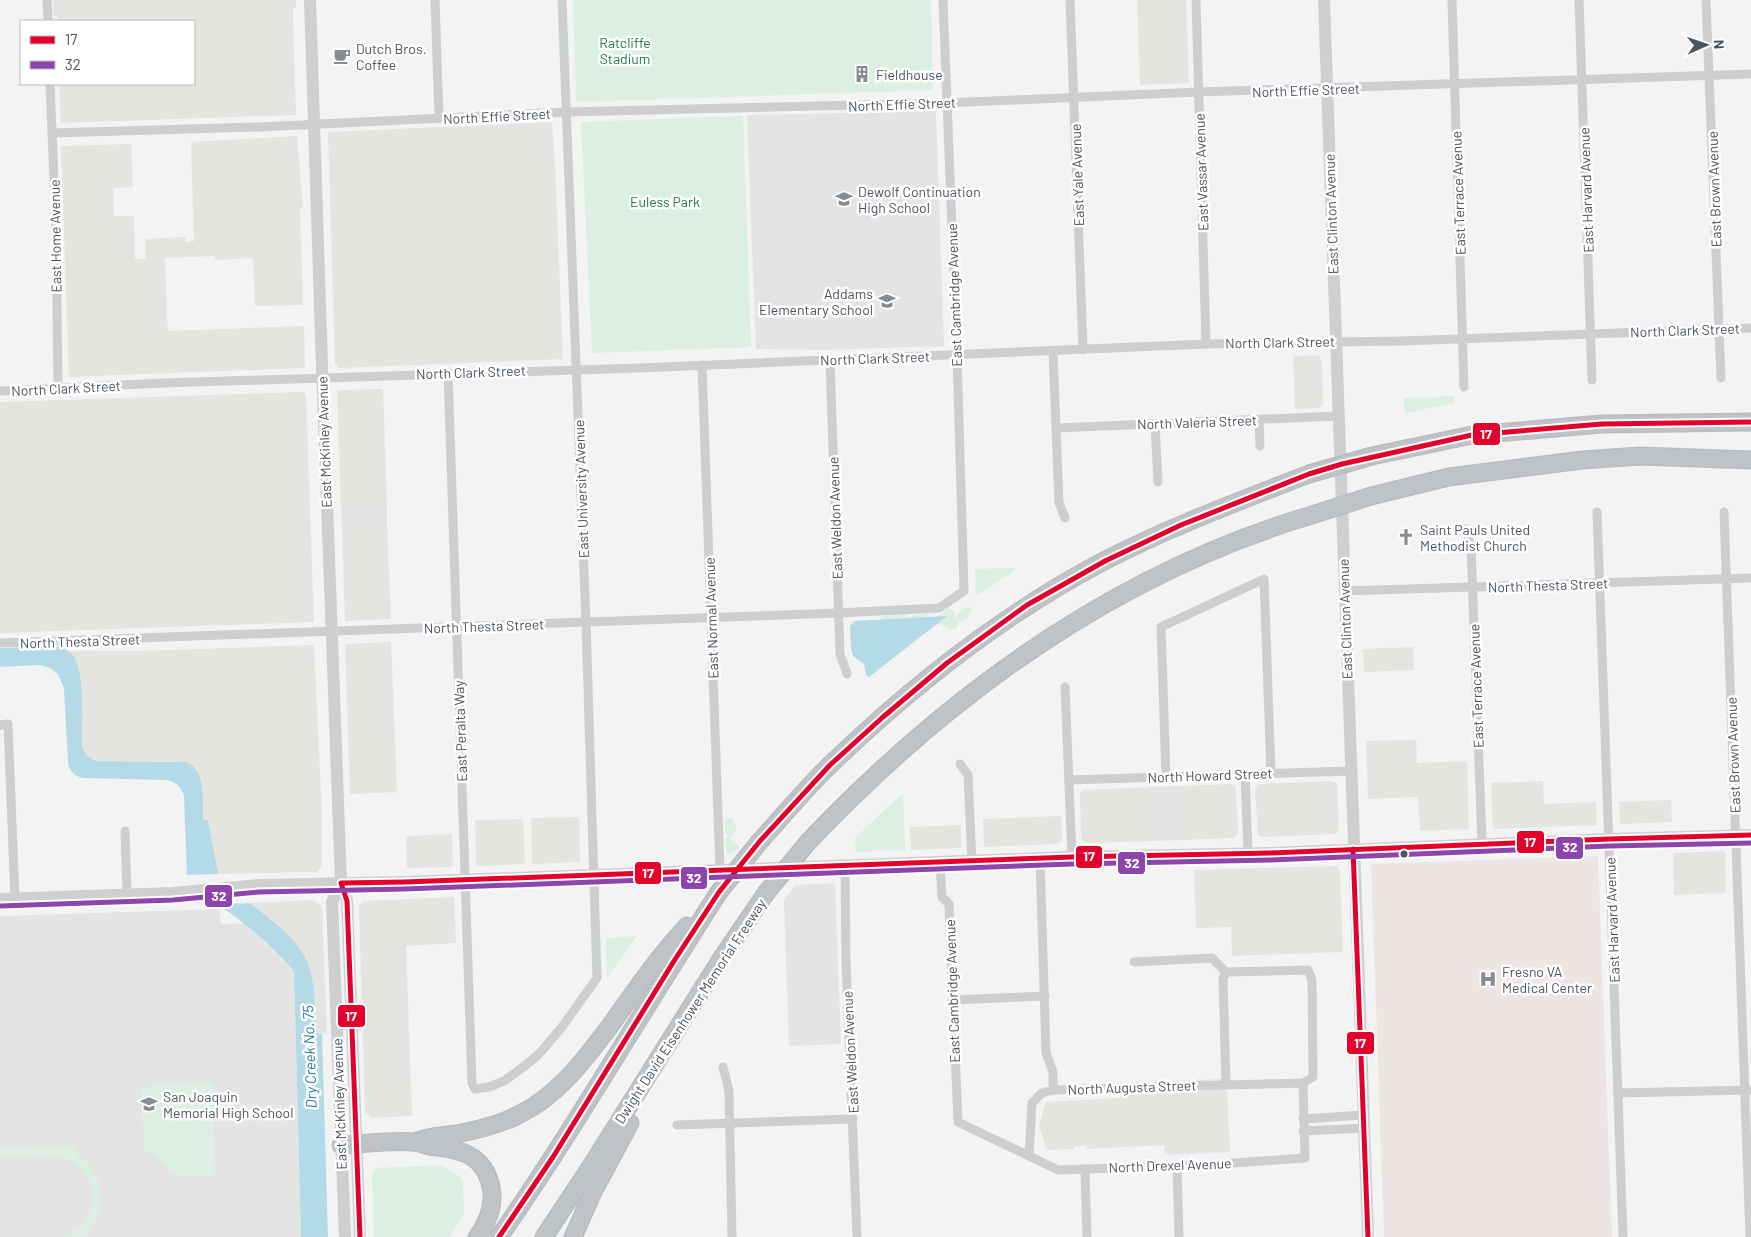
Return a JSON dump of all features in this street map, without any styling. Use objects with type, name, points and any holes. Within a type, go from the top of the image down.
[{"type":"highway","points":[[416,1142],[426,1137],[458,1134],[500,1123],[518,1115],[547,1097],[581,1064],[680,934],[719,892],[760,841],[830,765],[946,664],[1027,605],[1105,560],[1164,533],[1309,474],[1372,456],[1481,434],[1602,424],[1751,422]]},
{"type":"highway","name":"Dwight David Eisenhower Memorial Freeway","points":[[544,1237],[593,1163],[720,959],[766,893],[809,842],[855,795],[945,715],[1000,672],[1058,632],[1113,598],[1168,570],[1278,525],[1370,496],[1449,477],[1582,460],[1640,456],[1750,460]]},
{"type":"highway","points":[[499,1237],[553,1157],[674,961],[719,892]]},
{"type":"highway","points":[[573,1237],[593,1192],[616,1148],[720,959]]},
{"type":"highway","points":[[349,1144],[416,1142],[468,1154],[483,1168],[490,1183],[492,1193],[492,1204],[486,1224],[478,1237]]},
{"type":"main road","name":"East McKinley Avenue","points":[[310,0],[341,883],[347,901],[349,1144],[345,1237]]},
{"type":"main road","name":"East Clinton Avenue","points":[[1324,0],[1368,1237]]},
{"type":"main road","points":[[0,899],[128,895],[259,886],[341,883],[1751,835]]},
{"type":"main road","name":"East McKinley Avenue","points":[[349,1144],[360,1237]]},
{"type":"street","points":[[47,0],[48,20]]},
{"type":"street","points":[[435,0],[439,118]]},
{"type":"street","name":"East University Avenue","points":[[474,1089],[489,1087],[504,1081],[540,1053],[562,1027],[597,978],[586,623],[562,0]]},
{"type":"street","name":"East Cambridge Avenue","points":[[943,0],[964,591]]},
{"type":"street","name":"East Yale Avenue","points":[[1070,0],[1083,350]]},
{"type":"street","name":"East Vassar Avenue","points":[[1196,0],[1206,344]]},
{"type":"street","name":"East Terrace Avenue","points":[[1452,0],[1464,387]]},
{"type":"street","name":"East Harvard Avenue","points":[[1579,0],[1592,380]]},
{"type":"street","name":"East Brown Avenue","points":[[1706,0],[1721,378]]},
{"type":"street","name":"North Effie Street","points":[[52,133],[314,125],[566,112],[946,103],[1199,92],[1751,74]]},
{"type":"street","name":"East Home Avenue","points":[[50,85],[56,227],[58,388]]},
{"type":"street","name":"North Clark Street","points":[[0,391],[576,368],[1053,352],[1206,344],[1463,338],[1751,328]]},
{"type":"street","points":[[1053,352],[1059,503],[1066,518]]},
{"type":"street","name":"East Weldon Avenue","points":[[830,360],[840,654],[847,674]]},
{"type":"street","name":"East Normal Avenue","points":[[702,365],[720,870]]},
{"type":"street","name":"East Peralta Way","points":[[448,373],[472,1083],[474,1089]]},
{"type":"street","name":"North Valeria Street","points":[[1056,428],[1338,416]]},
{"type":"street","points":[[1259,420],[1260,446]]},
{"type":"street","points":[[1155,424],[1158,482]]},
{"type":"street","name":"East Harvard Avenue","points":[[1597,512],[1623,1237]]},
{"type":"street","name":"East Brown Avenue","points":[[1724,512],[1748,1090],[1750,1237]]},
{"type":"street","name":"East Terrace Avenue","points":[[1466,529],[1472,548],[1482,844]]},
{"type":"street","name":"North Thesta Street","points":[[1344,592],[1751,578]]},
{"type":"street","points":[[1166,776],[1161,627],[1264,579],[1271,773]]},
{"type":"street","name":"North Thesta Street","points":[[0,643],[586,623],[939,608],[964,591]]},
{"type":"street","points":[[1065,687],[1072,857]]},
{"type":"street","points":[[4,724],[15,899]]},
{"type":"street","points":[[960,764],[968,775],[972,862]]},
{"type":"street","name":"North Howard Street","points":[[1069,780],[1351,771]]},
{"type":"street","points":[[1246,774],[1248,852]]},
{"type":"street","points":[[125,832],[128,895]]},
{"type":"street","name":"North Augusta Street","points":[[1040,859],[1046,1054],[1053,1072],[1053,1090],[1303,1083]]},
{"type":"street","name":"East Cambridge Avenue","points":[[940,863],[942,897],[949,904],[958,1122]]},
{"type":"street","name":"East Weldon Avenue","points":[[845,866],[846,963],[857,1237]]},
{"type":"street","points":[[1134,962],[1212,958],[1226,972],[1308,970],[1312,980],[1313,1077],[1303,1083],[1303,1131],[1364,1128]]},
{"type":"street","points":[[1226,972],[1223,979],[1226,1085]]},
{"type":"street","points":[[952,1000],[1044,996]]},
{"type":"street","points":[[723,1067],[730,1091],[732,1237]]},
{"type":"street","points":[[1029,1156],[1032,1103],[1042,1093],[1053,1090]]},
{"type":"street","points":[[1618,1093],[1748,1090]]},
{"type":"street","points":[[1302,1118],[1363,1115]]},
{"type":"street","points":[[677,1126],[853,1119]]},
{"type":"street","name":"North Drexel Avenue","points":[[958,1122],[1058,1170],[1177,1166],[1304,1158],[1303,1131]]},
{"type":"street","points":[[1177,1166],[1179,1237]]},
{"type":"street","points":[[1085,1169],[1088,1237]]},
{"type":"shaded area","points":[[53,0],[296,0],[296,8],[293,8],[293,22],[296,115],[61,123],[59,85],[195,85],[195,20],[57,20],[57,16],[53,16]]},
{"type":"shaded area","points":[[1137,0],[1186,0],[1189,83],[1140,85]]},
{"type":"shaded area","name":"Dewolf Continuation High School","points":[[936,111],[944,346],[826,350],[756,349],[747,115]]},
{"type":"shaded area","points":[[552,122],[563,359],[339,368],[335,364],[328,132]]},
{"type":"shaded area","points":[[297,136],[303,207],[300,207],[303,305],[255,306],[253,258],[215,260],[215,256],[165,258],[167,316],[168,331],[304,326],[305,368],[69,377],[61,146],[131,144],[133,187],[113,188],[114,216],[134,216],[135,259],[146,259],[145,239],[185,237],[186,242],[194,241],[191,142]]},
{"type":"shaded area","points":[[1317,355],[1322,361],[1323,404],[1319,408],[1295,409],[1293,356]]},
{"type":"shaded area","points":[[383,389],[387,504],[341,506],[337,390]]},
{"type":"shaded area","points":[[303,392],[306,395],[314,622],[0,633],[0,402]]},
{"type":"shaded area","points":[[387,504],[387,527],[342,529],[341,506]]},
{"type":"shaded area","points":[[387,527],[391,619],[345,621],[342,529]]},
{"type":"shaded area","points":[[391,642],[397,792],[350,794],[345,644]]},
{"type":"shaded area","points":[[314,645],[322,816],[322,866],[317,872],[218,874],[208,820],[203,820],[201,782],[175,761],[98,761],[88,758],[84,753],[76,662],[69,651],[139,651]]},
{"type":"shaded area","points":[[1413,647],[1414,670],[1364,672],[1363,649]]},
{"type":"shaded area","points":[[1416,740],[1417,763],[1467,761],[1469,829],[1420,831],[1418,797],[1368,799],[1366,741]]},
{"type":"shaded area","points":[[1331,781],[1336,783],[1337,786],[1339,829],[1335,834],[1263,837],[1258,835],[1255,789],[1258,784]]},
{"type":"shaded area","points":[[1543,781],[1544,804],[1596,802],[1597,825],[1493,829],[1491,783]]},
{"type":"shaded area","points":[[1231,784],[1235,786],[1236,790],[1238,832],[1236,836],[1233,838],[1182,840],[1180,786]]},
{"type":"shaded area","points":[[1180,786],[1182,840],[1155,841],[1153,787]]},
{"type":"shaded area","points":[[1153,787],[1155,841],[1086,843],[1083,841],[1081,838],[1080,795],[1082,790]]},
{"type":"shaded area","points":[[1671,800],[1672,822],[1620,824],[1619,802]]},
{"type":"shaded area","points":[[1061,816],[1062,839],[1057,844],[984,847],[983,819]]},
{"type":"shaded area","points":[[579,817],[580,862],[532,864],[531,818]]},
{"type":"shaded area","points":[[523,819],[525,864],[478,866],[476,864],[475,820]]},
{"type":"shaded area","points":[[961,825],[961,848],[911,850],[910,827]]},
{"type":"shaded area","points":[[452,834],[452,867],[407,868],[406,836]]},
{"type":"shaded area","points":[[1723,851],[1725,853],[1726,893],[1674,895],[1673,853]]},
{"type":"shaded area","name":"Fresno VA Medical Center","points":[[1598,856],[1612,1237],[1384,1237],[1371,864]]},
{"type":"shaded area","points":[[1337,866],[1340,871],[1343,952],[1232,956],[1231,927],[1196,928],[1194,870]]},
{"type":"shaded area","points":[[835,883],[841,1044],[789,1046],[784,900],[796,885]]},
{"type":"shaded area","points":[[454,897],[456,943],[406,946],[412,1116],[371,1118],[365,1112],[359,906],[364,901]]},
{"type":"shaded area","points":[[314,900],[322,907],[327,1034],[316,1033],[308,965],[250,903]]},
{"type":"shaded area","name":"San Joaquin Memorial High School","points":[[219,909],[221,924],[246,923],[275,949],[294,971],[301,1237],[0,1237],[0,916]]},
{"type":"shaded area","points":[[1222,1079],[1223,1090],[1227,1090],[1230,1152],[1165,1155],[1164,1145],[1087,1149],[1086,1145],[1075,1146],[1074,1149],[1048,1150],[1046,1148],[1039,1125],[1046,1102],[1120,1098],[1120,1083]]},
{"type":"green space","name":"Ratcliffe Stadium","points":[[573,0],[931,0],[933,90],[576,102]]},
{"type":"green space","name":"Euless Park","points":[[743,116],[751,347],[592,353],[581,122]]},
{"type":"green space","points":[[1454,396],[1454,403],[1405,413],[1404,398]]},
{"type":"green space","points":[[1014,568],[1014,571],[976,596],[975,569]]},
{"type":"green space","points":[[970,607],[971,611],[966,620],[959,621],[956,629],[950,630],[940,624],[935,625],[932,622],[879,621],[885,616],[906,613],[907,617],[926,613],[931,618],[938,616],[948,608],[955,612],[955,618],[962,609]]},
{"type":"green space","points":[[903,793],[905,850],[856,852],[855,838]]},
{"type":"green space","points":[[730,818],[733,819],[736,827],[735,834],[729,838],[738,844],[739,848],[730,855],[726,853],[725,840],[728,835],[725,833],[725,821]]},
{"type":"green space","points":[[637,936],[607,978],[606,938]]},
{"type":"green space","points":[[213,1083],[215,1176],[180,1176],[144,1149],[141,1087]]},
{"type":"green space","points":[[76,1147],[76,1154],[91,1167],[96,1176],[101,1193],[101,1203],[95,1222],[86,1234],[63,1237],[75,1231],[84,1222],[90,1211],[93,1199],[92,1186],[87,1175],[78,1165],[66,1158],[42,1155],[0,1158],[0,1150]]},
{"type":"green space","points":[[442,1165],[463,1179],[464,1215],[449,1237],[374,1237],[372,1174],[377,1168]]},
{"type":"water","points":[[947,616],[869,677],[866,675],[864,664],[853,656],[850,626],[855,621]]},
{"type":"water","points":[[58,646],[71,653],[78,665],[82,699],[82,745],[87,756],[98,761],[186,762],[193,766],[202,787],[203,820],[208,820],[218,874],[187,875],[184,796],[177,785],[165,780],[82,778],[75,774],[71,771],[68,763],[64,688],[58,674],[50,668],[40,665],[0,667],[0,648]]},
{"type":"water","name":"Dry Creek No. 75","points":[[250,903],[294,942],[309,966],[314,994],[316,1033],[322,1034],[328,1237],[301,1237],[294,971],[259,936],[220,906],[223,904]]},
{"type":"transit line","name":"17","points":[[499,1237],[553,1157],[674,961],[719,892],[760,841],[830,765],[883,717],[947,663],[1027,605],[1105,561],[1181,525],[1309,474],[1342,464],[1472,435],[1602,424],[1751,422]]},
{"type":"transit line","name":"17","points":[[360,1237],[347,901],[341,883],[1072,857],[1271,853],[1751,835]]},
{"type":"transit line","name":"32","points":[[0,906],[173,900],[259,892],[405,889],[1072,864],[1271,860],[1609,846],[1751,843]]},
{"type":"transit line","name":"17","points":[[1353,849],[1368,1237]]},
{"type":"place","name":"Dutch Bros. Coffee","points":[[342,56]]},
{"type":"place","name":"Fieldhouse","points":[[862,74]]},
{"type":"place","name":"Dewolf Continuation High School","points":[[844,199]]},
{"type":"place","name":"Addams Elementary School","points":[[887,301]]},
{"type":"place","name":"Saint Pauls United Methodist Church","points":[[1406,537]]},
{"type":"place","name":"Fresno VA Medical Center","points":[[1488,979]]},
{"type":"place","name":"San Joaquin Memorial High School","points":[[149,1104]]}]
